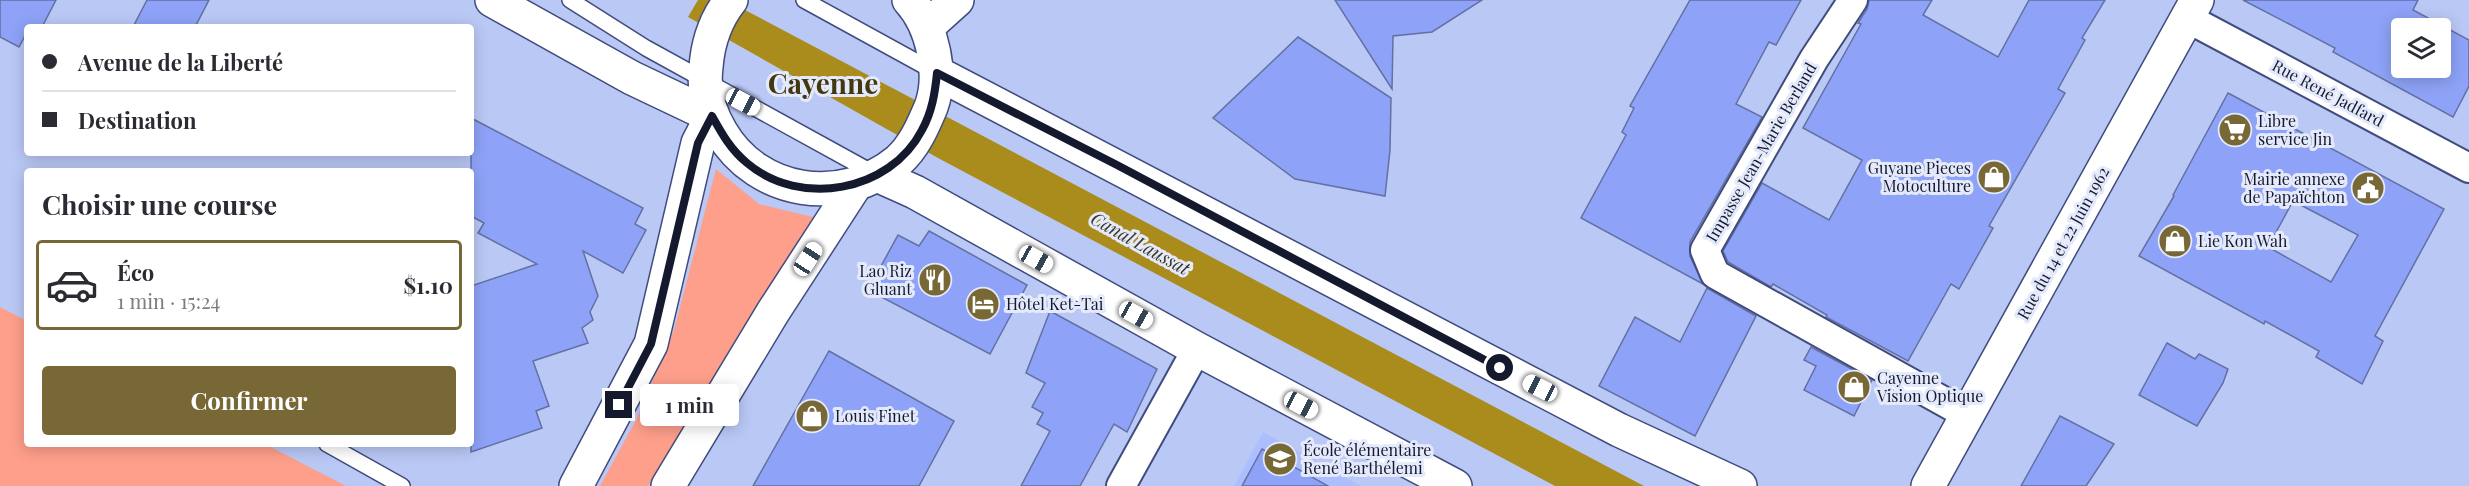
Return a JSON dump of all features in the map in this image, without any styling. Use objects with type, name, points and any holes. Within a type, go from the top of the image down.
[{"type":"street","points":[[492,0],[632,78],[712,116]]},
{"type":"street","points":[[731,0],[721,13],[708,45],[704,81],[712,116],[729,146],[749,165],[772,179],[814,190],[835,189],[877,173],[1197,349],[1455,486]]},
{"type":"street","points":[[668,486],[773,312],[877,173],[922,131],[935,86],[915,8],[957,0]]},
{"type":"street","name":"Impasse Jean-Marie Berland","points":[[1853,0],[1814,59],[1705,250],[1715,274],[1968,415]]},
{"type":"street","name":"Rue du 14 et 22 Juin 1962","points":[[1928,486],[2192,9]]},
{"type":"street","name":"Rue René Jadfard","points":[[2192,9],[2469,168]]},
{"type":"street","points":[[935,86],[1598,419],[1740,486]]},
{"type":"street","points":[[576,486],[651,344],[698,143],[712,116]]},
{"type":"street","points":[[1121,486],[1197,349]]},
{"type":"lane","points":[[570,0],[704,81],[877,173]]},
{"type":"lane","points":[[804,0],[935,86]]},
{"type":"lane","points":[[332,447],[402,486]]},
{"type":"shaded area","points":[[716,169],[759,204],[817,218],[648,486],[600,486],[637,418],[674,330]]},
{"type":"shaded area","points":[[0,307],[24,319],[24,447],[271,447],[346,486],[0,486]]},
{"type":"shaded area","name":"École élémentaire René Barthélemi","points":[[1263,432],[1361,486],[1234,486]]},
{"type":"water","name":"Canal Laussat","points":[[698,0],[726,0],[1644,486],[1555,486],[938,158],[688,17]]},
{"type":"building","points":[[0,0],[56,0],[44,24],[24,24],[24,38],[19,47],[0,37]]},
{"type":"building","points":[[147,0],[209,0],[197,24],[135,24]]},
{"type":"building","points":[[1335,0],[1482,0],[1432,32],[1393,36],[1392,89]]},
{"type":"building","points":[[1690,0],[1801,0],[1776,45],[1769,42],[1736,104],[1762,117],[1690,242],[1690,256],[1703,284],[1581,218],[1626,135],[1622,132],[1634,108],[1630,106]]},
{"type":"building","points":[[1869,0],[1932,0],[1923,15],[1998,57],[2029,0],[2105,0],[2082,38],[2085,40],[2058,89],[2065,93],[1989,226],[1993,228],[1959,289],[1951,284],[1908,361],[1826,317],[1827,315],[1773,284],[1771,287],[1728,262],[1723,251],[1762,183],[1829,220],[1862,160],[1803,128],[1861,24],[1858,23],[1867,9]]},
{"type":"building","points":[[2243,0],[2418,0],[2413,10],[2428,18],[2391,18],[2391,78],[2451,78],[2451,30],[2469,40],[2469,86],[2453,117],[2333,52],[2335,48]]},
{"type":"building","points":[[1298,37],[1391,98],[1390,150],[1385,196],[1295,179],[1213,118]]},
{"type":"building","points":[[2228,93],[2444,209],[2375,336],[2383,341],[2362,384],[2316,357],[2319,351],[2139,256]],"holes":[[[2293,201],[2358,235],[2331,282],[2268,247]]]},
{"type":"building","points":[[474,120],[643,208],[635,224],[646,230],[623,273],[583,251],[598,296],[590,312],[593,320],[582,328],[588,343],[533,361],[549,406],[536,411],[542,428],[471,452],[471,447],[474,447],[474,285],[537,264],[478,233],[484,223],[474,218],[474,168],[471,168],[471,156],[474,156]]},
{"type":"building","points":[[929,231],[1027,285],[990,354],[868,290],[898,235],[919,246]]},
{"type":"building","points":[[1707,288],[1756,316],[1695,436],[1599,386],[1635,317],[1680,342]]},
{"type":"building","points":[[1050,311],[1157,369],[1127,432],[1114,424],[1080,486],[1021,486],[1050,431],[1037,424],[1043,413],[1032,407],[1045,383],[1026,373]]},
{"type":"building","points":[[2167,343],[2195,359],[2199,354],[2228,369],[2223,383],[2197,426],[2139,395]]},
{"type":"building","points":[[1811,347],[1872,380],[1854,416],[1804,390],[1816,366],[1804,360]]},
{"type":"building","points":[[829,351],[954,421],[919,486],[753,486]]},
{"type":"building","points":[[2060,416],[2114,444],[2086,486],[2021,486]]},
{"type":"building","points":[[1262,449],[1328,486],[1242,486]]},
{"type":"place","name":"Libre service Jin","points":[[2235,130]]},
{"type":"place","name":"Guyane Pieces Motoculture","points":[[1994,177]]},
{"type":"place","name":"Mairie annexe de Papaïchton","points":[[2368,188]]},
{"type":"place","name":"Lie Kon Wah","points":[[2175,241]]},
{"type":"place","name":"Lao Riz Gluant","points":[[935,280]]},
{"type":"place","name":"Hôtel Ket-Tai","points":[[983,304]]},
{"type":"place","name":"Cayenne Vision Optique","points":[[1854,387]]},
{"type":"place","name":"Louis Finet","points":[[812,416]]},
{"type":"place","name":"École élémentaire René Barthélemi","points":[[1280,459]]},
{"type":"district","name":"Cayenne","points":[[823,84]]},
{"type":"route","points":[[619,405],[651,344],[698,143],[712,116],[729,146],[749,165],[772,179],[814,190],[835,189],[856,184],[877,175],[900,159],[922,131],[934,99],[937,73],[1117,165],[1500,368]]}]
